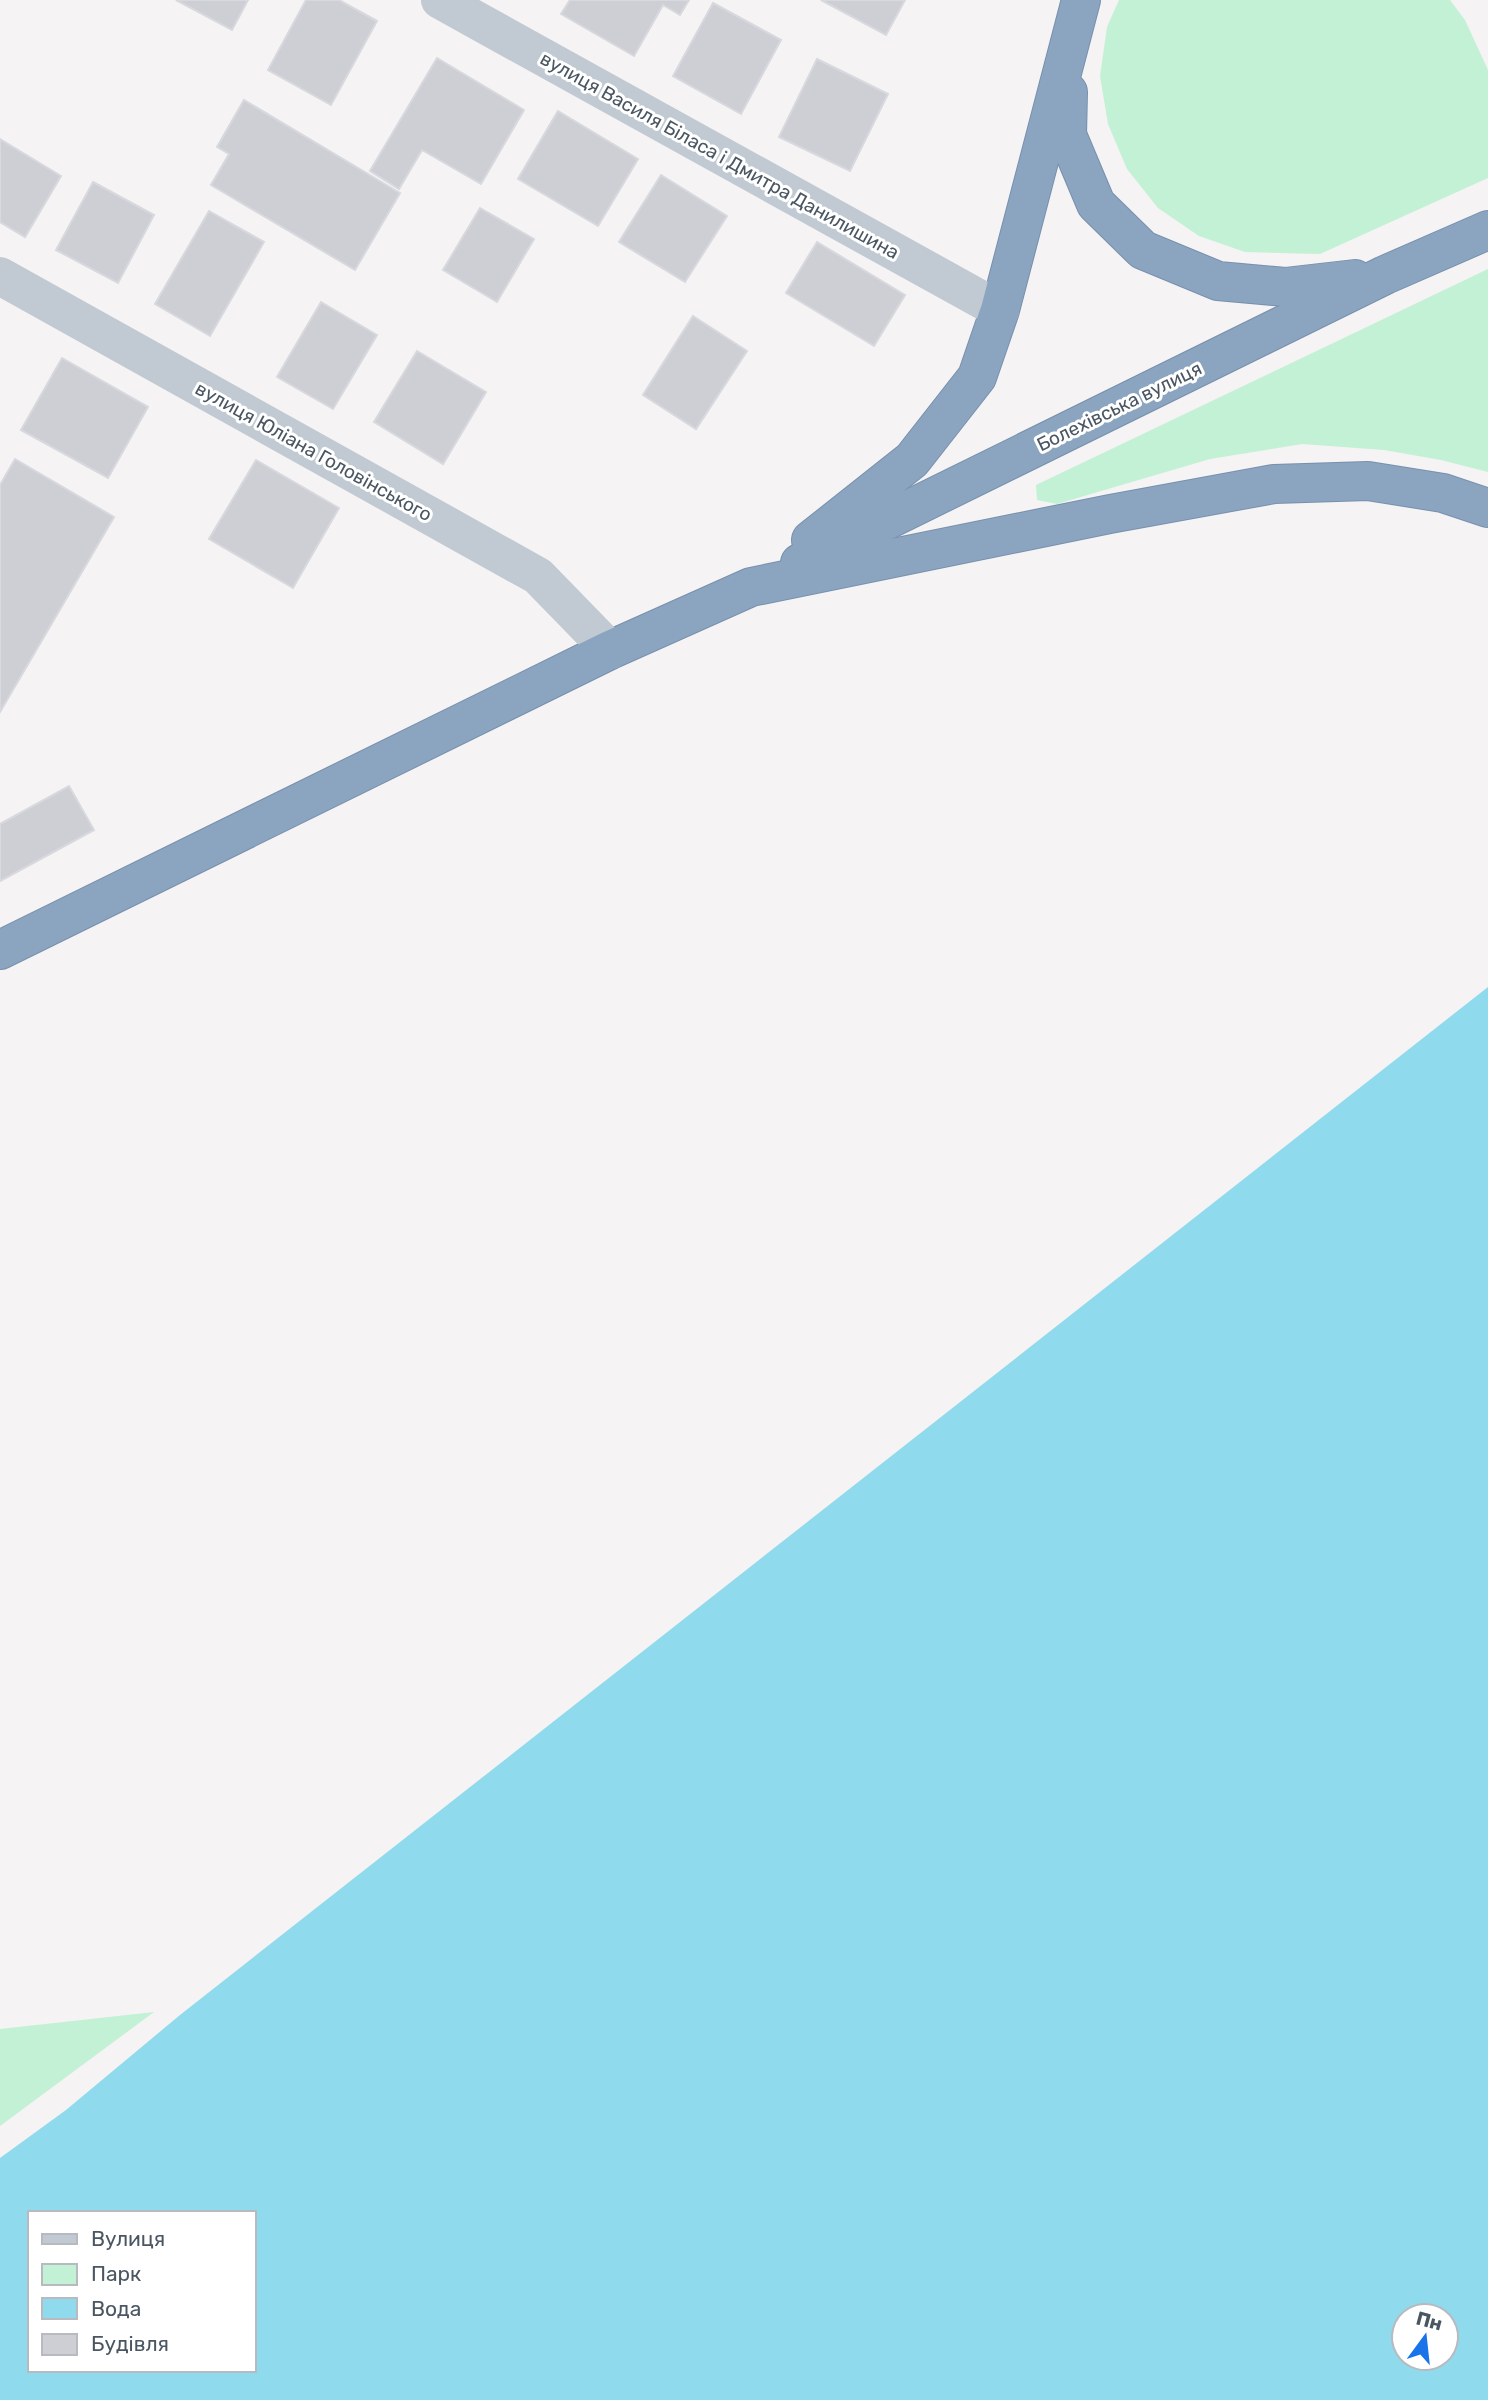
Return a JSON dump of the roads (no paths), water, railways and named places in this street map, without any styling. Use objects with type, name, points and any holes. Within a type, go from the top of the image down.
[{"type":"highway","points":[[751,587],[912,460],[976,377],[1000,310],[1081,0]]},
{"type":"highway","points":[[1068,42],[1067,135],[1096,204],[1143,250],[1219,281],[1285,287],[1385,275]]},
{"type":"highway","name":"Болехівська вулиця","points":[[751,587],[1385,275],[1488,230]]},
{"type":"highway","points":[[0,950],[610,650],[751,587],[1110,514],[1274,484],[1368,481],[1443,493],[1488,508]]},
{"type":"street","name":"вулиця Василя Біласа і Дмитра Данилишина","points":[[440,0],[1000,310]]},
{"type":"street","name":"вулиця Юліана Головінського","points":[[0,276],[538,576],[610,650]]},
{"type":"water","points":[[1488,987],[1488,2400],[0,2400],[0,2158],[66,2110],[180,2015]]}]
